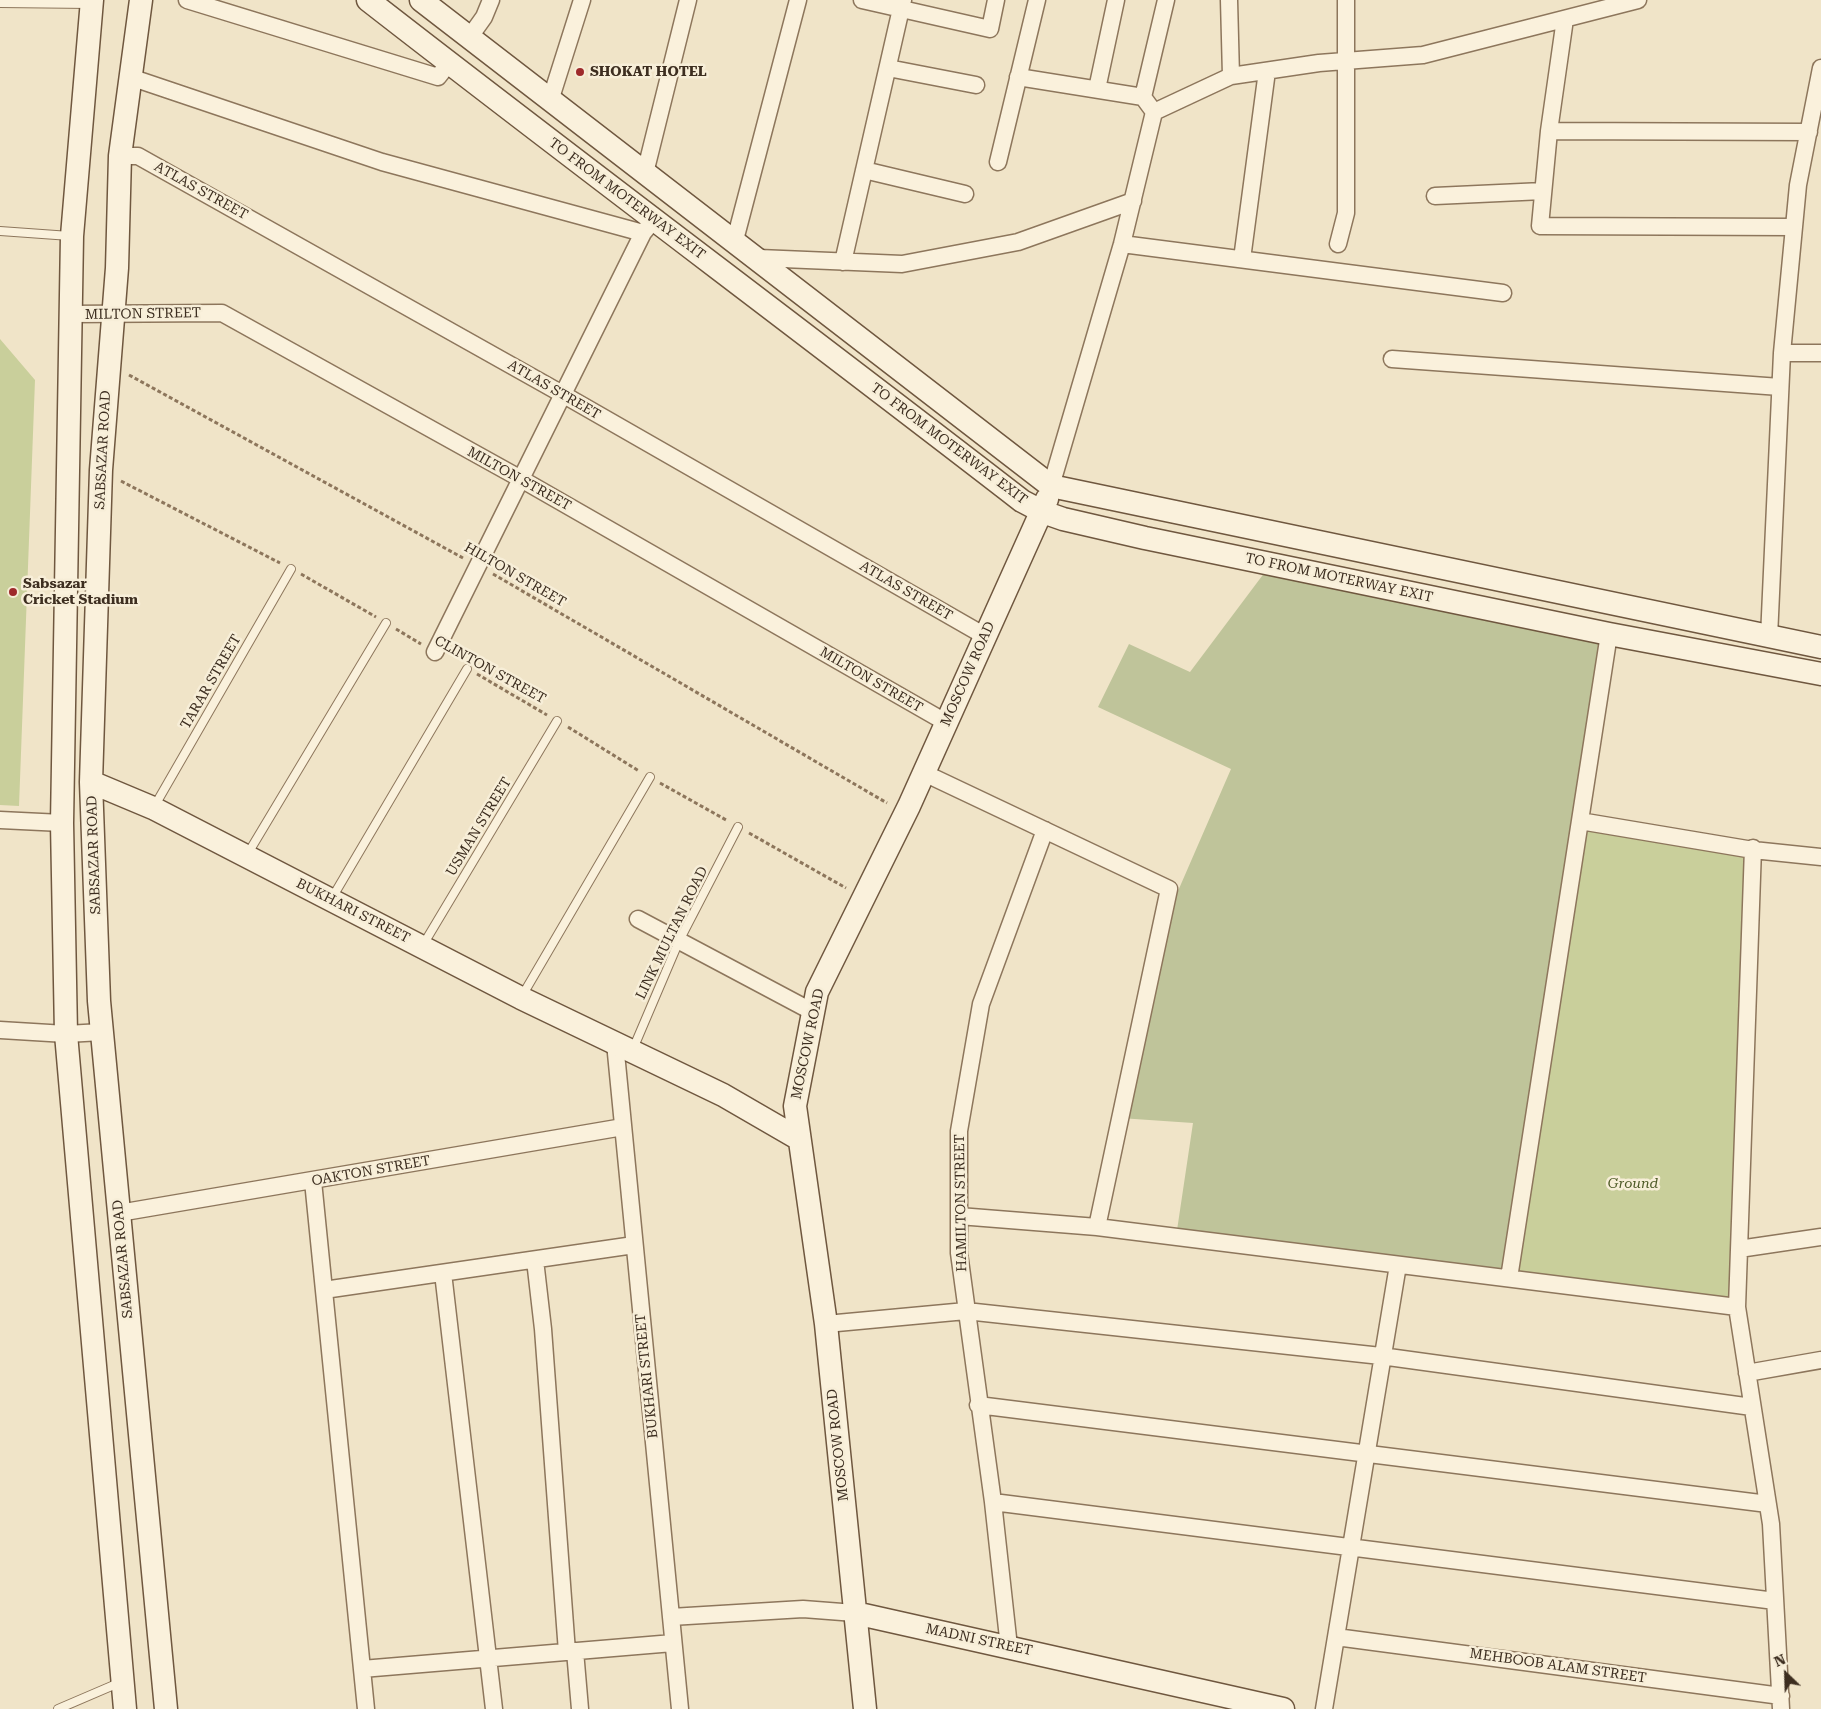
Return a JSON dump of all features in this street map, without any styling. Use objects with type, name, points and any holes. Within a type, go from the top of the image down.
[{"type":"main road","name":"SABSAZAR ROAD","points":[[141,0],[120,156],[113,316],[101,470],[91,782],[102,1032],[166,1709]]},
{"type":"main road","name":"TO FROM MOTERWAY EXIT","points":[[368,0],[449,63],[648,227],[748,290],[1022,501],[1043,512],[1145,538],[1609,634],[1821,674]]},
{"type":"main road","name":"TO FROM MOTERWAY EXIT","points":[[421,0],[550,101],[759,258],[1051,486],[1769,638],[1821,647]]},
{"type":"main road","points":[[92,2],[72,236],[70,314],[62,823],[66,1034],[126,1709]]},
{"type":"main road","name":"MOSCOW ROAD","points":[[865,1709],[826,1324],[795,1106],[817,992],[905,814],[1043,512],[1051,486]]},
{"type":"main road","name":"BUKHARI STREET","points":[[91,782],[153,808],[522,998],[723,1095],[800,1139]]},
{"type":"main road","name":"MADNI STREET","points":[[855,1613],[1009,1647],[1245,1704],[1284,1709]]},
{"type":"street","points":[[187,0],[438,77],[449,63]]},
{"type":"street","points":[[469,38],[484,17],[490,0]]},
{"type":"street","points":[[550,101],[582,0]]},
{"type":"street","points":[[645,173],[688,0]]},
{"type":"street","points":[[735,240],[798,0]]},
{"type":"street","points":[[862,0],[902,4],[990,29],[996,0]]},
{"type":"street","points":[[998,162],[1037,0]]},
{"type":"street","points":[[1097,89],[1116,0]]},
{"type":"street","points":[[1143,97],[1166,0]]},
{"type":"street","points":[[1229,0],[1231,76]]},
{"type":"street","points":[[1338,244],[1346,213],[1346,0]]},
{"type":"street","points":[[1154,112],[1231,76],[1346,61],[1423,55],[1638,0]]},
{"type":"street","points":[[843,262],[902,4]]},
{"type":"street","points":[[1565,19],[1549,131],[1540,226],[1794,227]]},
{"type":"street","points":[[888,68],[976,86]]},
{"type":"street","points":[[1769,638],[1782,353],[1798,185],[1821,68]]},
{"type":"street","points":[[1242,259],[1267,71]]},
{"type":"street","points":[[130,77],[382,162],[648,227],[435,652]]},
{"type":"street","points":[[1018,77],[1143,97],[1154,112],[1122,244],[1051,486]]},
{"type":"street","points":[[1549,131],[1809,132]]},
{"type":"street","name":"ATLAS STREET","points":[[120,156],[138,156],[564,395],[985,636]]},
{"type":"street","points":[[864,170],[965,194]]},
{"type":"street","points":[[1434,196],[1543,191]]},
{"type":"street","points":[[759,258],[902,264],[1018,242],[1133,201]]},
{"type":"street","points":[[1122,244],[1503,292]]},
{"type":"street","name":"MILTON STREET","points":[[70,314],[113,316],[222,313],[521,479],[947,723]]},
{"type":"street","points":[[1782,353],[1821,353]]},
{"type":"street","points":[[1392,360],[1780,387]]},
{"type":"street","points":[[1509,1278],[1609,634]]},
{"type":"street","points":[[924,772],[1169,889],[1097,1227]]},
{"type":"street","points":[[0,820],[62,823]]},
{"type":"street","points":[[1580,820],[1753,849],[1821,857]]},
{"type":"street","name":"HAMILTON STREET","points":[[1009,1647],[993,1502],[978,1405],[959,1253],[959,1131],[981,1004],[1045,830]]},
{"type":"street","points":[[1753,849],[1737,1307],[1768,1504],[1781,1703]]},
{"type":"street","points":[[638,919],[813,1012]]},
{"type":"street","points":[[0,1030],[66,1034],[102,1032]]},
{"type":"street","name":"BUKHARI STREET","points":[[623,1047],[623,1127],[680,1709]]},
{"type":"street","name":"OAKTON STREET","points":[[119,1213],[623,1127]]},
{"type":"street","points":[[313,1181],[366,1709]]},
{"type":"street","points":[[959,1216],[1097,1227],[1737,1307]]},
{"type":"street","points":[[1739,1249],[1821,1237]]},
{"type":"street","points":[[324,1290],[634,1245]]},
{"type":"street","points":[[535,1260],[543,1329],[571,1652],[580,1709]]},
{"type":"street","points":[[1324,1709],[1381,1356],[1398,1264]]},
{"type":"street","points":[[443,1273],[494,1709]]},
{"type":"street","points":[[826,1324],[966,1311],[1381,1356],[1752,1407]]},
{"type":"street","points":[[1747,1373],[1821,1360]]},
{"type":"street","points":[[978,1405],[1768,1504]]},
{"type":"street","points":[[993,1502],[1775,1601]]},
{"type":"street","name":"MADNI STREET","points":[[671,1617],[803,1609],[855,1613]]},
{"type":"street","name":"MEHBOOB ALAM STREET","points":[[1336,1636],[1781,1703]]},
{"type":"street","points":[[362,1669],[673,1643]]},
{"type":"lane","points":[[0,3],[92,2]]},
{"type":"lane","points":[[0,231],[72,236]]},
{"type":"lane","name":"TARAR STREET","points":[[153,808],[291,568]]},
{"type":"lane","points":[[246,856],[386,623]]},
{"type":"lane","points":[[331,900],[467,669]]},
{"type":"lane","name":"USMAN STREET","points":[[422,947],[557,720]]},
{"type":"lane","points":[[522,998],[650,777]]},
{"type":"lane","name":"LINK MULTAN ROAD","points":[[623,1047],[738,827]]},
{"type":"lane","points":[[58,1709],[123,1681]]},
{"type":"path","name":"HILTON STREET","points":[[109,365],[479,566],[905,814]]},
{"type":"path","name":"CLINTON STREET","points":[[101,470],[291,568],[435,652]]},
{"type":"path","name":"CLINTON STREET","points":[[467,669],[557,720],[650,777],[864,898]]},
{"type":"green space","name":"Sabsazar Cricket Stadium","points":[[0,339],[35,380],[19,806],[0,805]]},
{"type":"green space","points":[[1271,564],[1609,634],[1509,1278],[1176,1237],[1193,1123],[1120,1118],[1169,889],[1178,891],[1231,769],[1098,707],[1129,644],[1190,672]]},
{"type":"green space","name":"Ground","points":[[1580,821],[1753,848],[1737,1307],[1509,1278]]},
{"type":"place","name":"SHOKAT HOTEL","points":[[580,72]]},
{"type":"place","name":"Sabsazar Cricket Stadium","points":[[13,592]]}]
